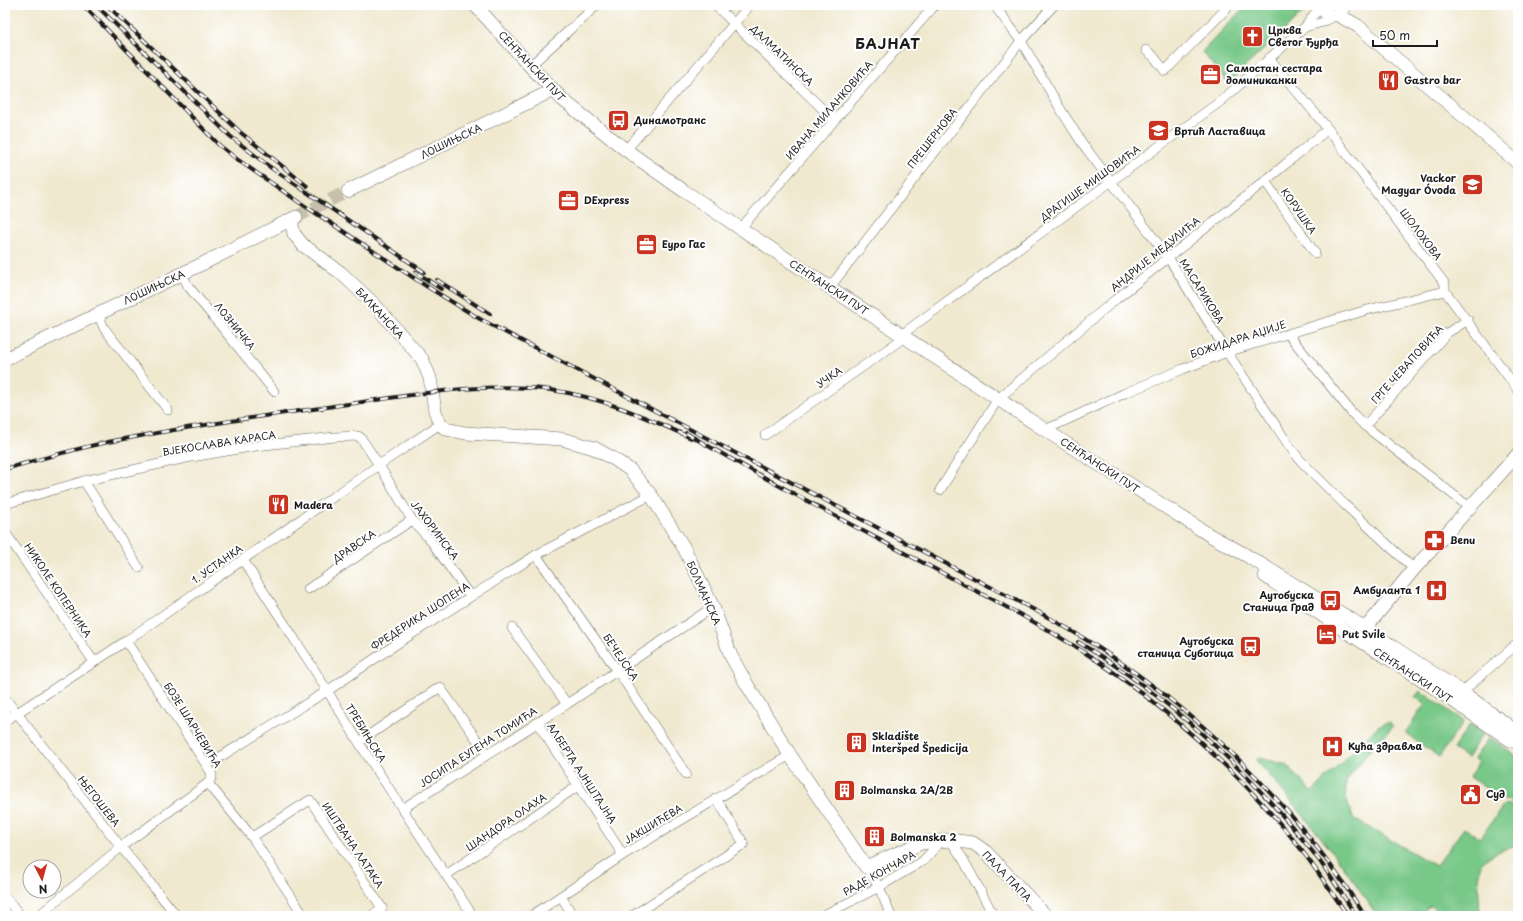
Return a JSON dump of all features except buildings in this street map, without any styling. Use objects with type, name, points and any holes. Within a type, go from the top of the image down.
[{"type":"street","name":"СЕНЋАНСКИ ПУТ","points":[[475,5],[553,90],[570,106],[626,150],[740,229],[998,399],[1210,536],[1257,562],[1361,634],[1420,678],[1510,740],[1518,743]]},
{"type":"street","points":[[530,66],[598,5]]},
{"type":"street","name":"ДАЛМАТИНСКА","points":[[715,5],[834,120]]},
{"type":"street","points":[[626,150],[750,5]]},
{"type":"street","name":"ИВАНА МИЛАНКОВИЋА","points":[[740,229],[935,5]]},
{"type":"street","name":"МАСАРИКОВА","points":[[994,5],[1021,41],[1082,143],[1168,257],[1227,352],[1301,461],[1345,505],[1414,569]]},
{"type":"street","name":"ПРЕШЕРНОВА","points":[[830,287],[1021,41],[1054,5]]},
{"type":"street","points":[[1146,50],[1154,57],[1165,71],[1230,5]]},
{"type":"street","points":[[1321,5],[1324,12],[1327,14],[1341,11],[1518,163]]},
{"type":"street","name":"ДРАГИШЕ МИШОВИЋА","points":[[903,336],[1221,100],[1305,27],[1321,5]]},
{"type":"street","name":"ДРАГИШЕ МИШОВИЋА","points":[[1305,27],[1323,22],[1341,11]]},
{"type":"street","name":"ШОЛОХОВА","points":[[1269,58],[1328,129],[1445,284],[1445,291],[1468,320],[1518,390]]},
{"type":"street","name":"ЛОШИЊСКА","points":[[348,191],[553,90]]},
{"type":"street","name":"АНДРИЈЕ МЕДУЛИЋА","points":[[940,490],[998,399],[1116,299],[1328,129]]},
{"type":"street","name":"КОРУШКА","points":[[1265,181],[1315,253]]},
{"type":"street","name":"ЛОШИЊСКА","points":[[5,359],[182,274],[294,218]]},
{"type":"street","name":"БАЛКАНСКА","points":[[294,218],[294,234],[303,244],[341,273],[374,304],[422,359],[430,378],[435,411],[440,424]]},
{"type":"street","name":"ЛОЗНИЧКА","points":[[182,274],[188,286],[274,391]]},
{"type":"street","name":"БОЖИДАРА АЏИЈЕ","points":[[1046,430],[1124,392],[1227,352],[1289,335],[1367,310],[1445,291]]},
{"type":"street","points":[[98,314],[104,328],[168,410]]},
{"type":"street","name":"ГРГЕ ЧЕВАПОВИЋА","points":[[1365,426],[1447,334],[1468,320]]},
{"type":"street","points":[[1289,335],[1352,413],[1365,426],[1469,507]]},
{"type":"street","name":"УЧКА","points":[[765,435],[903,336]]},
{"type":"street","name":"1. УСТАНКА","points":[[5,720],[17,714],[126,641],[440,424]]},
{"type":"street","name":"БОЛМАНСКА","points":[[440,424],[446,429],[454,431],[562,439],[594,448],[630,470],[651,495],[684,548],[713,607],[731,656],[790,755],[879,887],[891,916]]},
{"type":"street","name":"ЈАХОРИНСКА","points":[[358,436],[379,465],[412,520],[431,541],[470,596]]},
{"type":"street","name":"ВЈЕКОСЛАВА КАРАСА","points":[[5,504],[84,481],[186,458],[256,446],[358,436]]},
{"type":"street","points":[[1361,634],[1414,569],[1518,454]]},
{"type":"street","points":[[84,481],[139,568]]},
{"type":"street","name":"ФРЕДЕРИКА ШОПЕНА","points":[[207,765],[327,691],[470,596],[536,555],[651,495]]},
{"type":"street","name":"ДРАВСКА","points":[[308,589],[412,520]]},
{"type":"street","name":"НИКОЛЕ КОПЕРНИКА","points":[[5,532],[94,662]]},
{"type":"street","name":"БЕЧЕЈСКА","points":[[536,555],[617,670],[686,774]]},
{"type":"street","name":"ТРЕБИЊСКА","points":[[243,560],[358,742],[473,916]]},
{"type":"street","name":"ЈОСИПА ЕУГЕНА ТОМИЋА","points":[[402,809],[567,704],[713,607]]},
{"type":"street","points":[[512,628],[567,704]]},
{"type":"street","name":"СЕНЋАНСКИ ПУТ","points":[[1361,634],[1462,692],[1518,733]]},
{"type":"street","name":"БОЗЕ ШАРЧЕВИЋА","points":[[126,641],[207,765],[212,777],[208,783],[252,837],[304,916]]},
{"type":"street","points":[[1462,692],[1518,643]]},
{"type":"street","points":[[358,742],[440,687],[487,754]]},
{"type":"street","name":"ЊЕГОШЕВА","points":[[5,698],[121,847],[178,916]]},
{"type":"street","name":"АЛБЕРТА АЈНШТАЈНА","points":[[537,722],[623,855]]},
{"type":"street","name":"ЈАКШИЋЕВА","points":[[530,916],[623,855],[790,755]]},
{"type":"street","points":[[38,916],[121,847],[208,783]]},
{"type":"street","name":"ШАНДОРА ОЛАХА","points":[[446,875],[578,786]]},
{"type":"street","points":[[632,916],[744,844],[716,798]]},
{"type":"street","name":"ИШТВАНА ЛАТАКА","points":[[252,837],[310,800],[382,908],[371,916]]},
{"type":"street","points":[[945,840],[963,859],[994,916]]},
{"type":"street","name":"ПАЛА ПАПА","points":[[866,867],[921,843],[945,840],[973,843],[986,852],[1046,916]]},
{"type":"street","name":"РАДЕ КОНЧАРА","points":[[822,916],[879,887],[923,862],[945,840]]},
{"type":"street","points":[[561,896],[573,916]]},
{"type":"street","points":[[5,897],[21,916]]},
{"type":"green space","points":[[1246,5],[1311,5],[1228,83],[1202,52]]},
{"type":"green space","points":[[1420,691],[1464,721],[1439,757],[1405,733],[1425,704],[1415,697]]},
{"type":"green space","points":[[1385,723],[1390,723],[1393,726],[1382,739],[1379,738],[1347,780],[1347,800],[1354,819],[1436,866],[1464,828],[1480,838],[1504,805],[1518,804],[1518,844],[1490,857],[1482,863],[1480,867],[1480,916],[1444,916],[1430,906],[1420,913],[1422,916],[1377,916],[1364,895],[1335,855],[1256,760],[1260,758],[1287,765],[1312,792],[1378,726]]},
{"type":"green space","points":[[1470,724],[1483,733],[1467,758],[1453,749]]},
{"type":"green space","points":[[1489,737],[1518,757],[1518,793],[1512,801],[1504,800],[1469,777],[1478,763],[1474,759]]},
{"type":"tunnel","points":[[296,217],[348,191]]},
{"type":"railway","points":[[83,5],[219,145],[238,160],[302,204],[426,286],[480,319],[1044,615],[1092,643],[1138,675],[1182,709],[1224,745],[1263,784],[1300,826],[1334,870],[1365,916]]},
{"type":"railway","points":[[96,5],[230,136],[270,167],[424,272]]},
{"type":"railway","points":[[107,5],[240,132],[307,186]]},
{"type":"railway","points":[[416,272],[441,289]]},
{"type":"railway","points":[[437,280],[490,314]]},
{"type":"railway","points":[[5,469],[86,447],[161,432],[472,388],[525,388],[570,393],[623,409],[691,438]]},
{"type":"railway","points":[[686,433],[815,506],[1029,619],[1070,643],[1132,685],[1197,739],[1257,798],[1314,866],[1348,916]]},
{"type":"railway","points":[[1078,642],[1111,663],[1174,710],[1233,763],[1261,792],[1312,851],[1356,916]]},
{"type":"place","name":"Црква Светог Ђурђа","points":[[1252,36]]},
{"type":"place","name":"Самостан сестара доминиканки","points":[[1210,74]]},
{"type":"place","name":"Gastro bar","points":[[1389,80]]},
{"type":"place","name":"Динамотранс","points":[[619,120]]},
{"type":"place","name":"Вртић Ластавица","points":[[1159,131]]},
{"type":"place","name":"Vackor Magyar Óvoda","points":[[1472,184]]},
{"type":"place","name":"DExpress","points":[[569,200]]},
{"type":"place","name":"Еуро Гас","points":[[647,244]]},
{"type":"place","name":"Madera","points":[[279,505]]},
{"type":"place","name":"Benu","points":[[1434,540]]},
{"type":"place","name":"Амбуланта 1","points":[[1436,590]]},
{"type":"place","name":"Аутобуска Станица Град","points":[[1330,601]]},
{"type":"place","name":"Put Svile","points":[[1326,634]]},
{"type":"place","name":"Аутобуска станица Суботица","points":[[1250,647]]},
{"type":"place","name":"Skladište Interšped Špedicija","points":[[857,742]]},
{"type":"place","name":"Кућа здравља","points":[[1332,746]]},
{"type":"place","name":"Bolmanska 2A/2B","points":[[844,790]]},
{"type":"place","name":"Суд","points":[[1471,794]]},
{"type":"place","name":"Bolmanska 2","points":[[874,837]]},
{"type":"district","name":"БАЈНАТ","points":[[888,44]]}]
